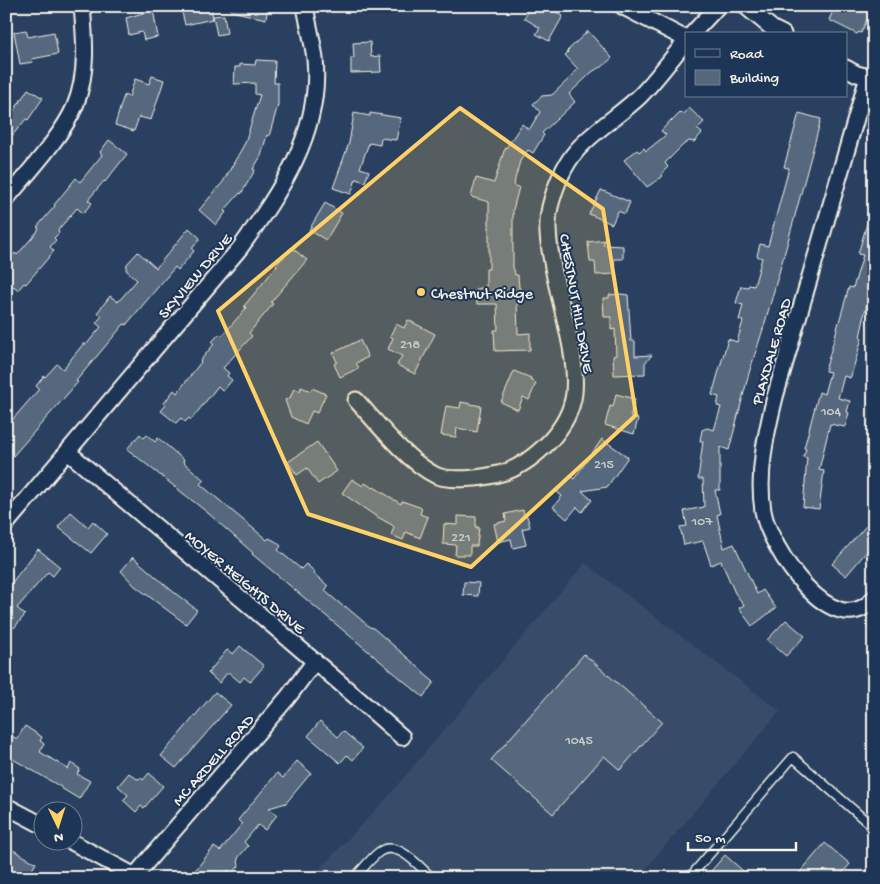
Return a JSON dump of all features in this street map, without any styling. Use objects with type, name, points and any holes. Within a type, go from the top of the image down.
[{"type":"street","points":[[6,199],[57,136],[75,106],[83,79],[85,45],[82,6]]},
{"type":"street","name":"SKYVIEW DRIVE","points":[[6,524],[240,248],[272,203],[295,163],[308,127],[314,95],[315,60],[305,6]]},
{"type":"street","points":[[622,6],[685,39]]},
{"type":"street","points":[[694,32],[718,6]]},
{"type":"street","points":[[745,6],[779,32]]},
{"type":"street","name":"CHESTNUT HILL DRIVE","points":[[356,400],[406,453],[435,475],[448,478],[499,474],[522,465],[543,449],[555,436],[567,416],[574,394],[574,365],[552,265],[547,230],[550,208],[560,178],[576,150],[642,94],[685,41]]},
{"type":"street","points":[[848,69],[871,77]]},
{"type":"street","name":"PLAXDALE ROAD","points":[[871,77],[775,397],[765,437],[760,486],[763,513],[774,542],[798,579],[812,593],[832,608],[841,612],[861,610],[874,598]]},
{"type":"street","name":"MOYER HEIGHTS DRIVE","points":[[68,452],[402,737]]},
{"type":"street","name":"MC ARDELL ROAD","points":[[134,877],[288,698],[315,661]]},
{"type":"street","points":[[6,806],[32,820]]},
{"type":"street","points":[[82,848],[134,877]]},
{"type":"lane","points":[[689,878],[793,757],[874,828]]},
{"type":"lane","points":[[354,878],[380,851],[391,848],[400,851],[432,878]]},
{"type":"highlighted area","points":[[460,108],[603,209],[636,415],[471,567],[308,514],[218,311]]},
{"type":"shaded area","points":[[585,563],[780,711],[638,878],[311,878],[385,800]]},
{"type":"building","points":[[211,6],[213,19],[185,25],[181,8]]},
{"type":"building","points":[[231,6],[268,6],[266,19],[231,11]]},
{"type":"building","points":[[531,6],[546,6],[563,16],[549,41],[536,34],[540,28],[524,18]]},
{"type":"building","points":[[835,6],[873,6],[861,33],[857,34],[829,20]]},
{"type":"building","points":[[153,10],[158,37],[144,40],[142,32],[129,35],[126,18]]},
{"type":"building","points":[[224,15],[227,33],[217,35],[213,16]]},
{"type":"building","points":[[26,30],[28,37],[54,32],[58,54],[32,59],[33,62],[20,64],[14,32]]},
{"type":"building","points":[[588,31],[612,58],[601,68],[592,72],[569,94],[575,102],[542,133],[544,135],[533,153],[528,150],[520,161],[515,179],[514,186],[519,187],[513,210],[513,267],[515,275],[518,275],[521,303],[517,303],[518,334],[530,333],[530,350],[495,351],[494,330],[498,330],[497,304],[477,304],[476,289],[486,287],[486,269],[489,269],[489,202],[471,197],[476,178],[494,183],[504,151],[522,124],[529,130],[540,112],[533,104],[542,96],[552,95],[578,69],[565,55]]},
{"type":"building","points":[[370,42],[371,57],[380,56],[381,72],[351,73],[351,58],[354,58],[353,43]]},
{"type":"building","points":[[256,60],[275,61],[274,83],[278,83],[278,105],[269,136],[267,135],[261,156],[253,169],[255,170],[241,194],[224,211],[226,212],[216,225],[199,210],[223,182],[245,143],[260,95],[255,94],[255,83],[234,84],[235,67],[240,67],[240,64],[255,65]]},
{"type":"building","points":[[152,76],[164,80],[151,120],[139,117],[134,131],[115,125],[124,95],[129,97],[135,79],[149,84]]},
{"type":"building","points":[[28,89],[43,98],[28,120],[26,119],[6,143],[6,123]]},
{"type":"building","points":[[689,108],[704,122],[697,129],[702,133],[694,142],[689,141],[683,145],[665,163],[668,167],[663,172],[662,177],[647,187],[624,160],[637,150],[639,152],[644,148],[646,151],[666,135],[661,131],[671,120],[681,112],[684,114]]},
{"type":"building","points":[[354,113],[370,116],[370,113],[401,118],[396,140],[381,138],[380,145],[369,143],[360,168],[369,171],[365,182],[356,179],[351,194],[333,188],[349,143]]},
{"type":"building","points":[[799,113],[821,119],[729,450],[720,447],[720,490],[715,490],[720,514],[717,515],[724,548],[734,544],[757,594],[763,590],[776,608],[752,626],[739,608],[744,605],[735,593],[721,561],[711,565],[703,541],[684,545],[680,527],[687,526],[684,511],[704,507],[703,479],[698,479],[703,441],[700,441],[702,430],[707,428],[714,430],[721,407],[717,406],[719,397],[712,395],[728,339],[737,342],[743,321],[739,320],[743,305],[736,303],[741,286],[754,286],[762,258],[757,256],[760,244],[768,246],[789,168],[784,167]]},
{"type":"building","points":[[109,140],[127,154],[88,200],[92,203],[83,213],[77,208],[58,230],[59,233],[54,238],[56,240],[50,247],[54,251],[26,284],[24,283],[18,290],[14,286],[6,295],[6,264],[15,253],[17,255],[37,232],[39,228],[37,227],[76,178],[80,182],[102,155],[100,152]]},
{"type":"building","points":[[601,190],[630,202],[625,214],[618,211],[612,224],[589,214]]},
{"type":"building","points":[[325,203],[342,213],[326,240],[309,230]]},
{"type":"building","points":[[871,210],[874,211],[874,298],[869,297],[863,319],[860,337],[862,338],[851,376],[850,378],[844,376],[838,398],[850,401],[847,412],[849,413],[845,427],[830,424],[819,470],[824,471],[819,509],[803,507],[807,458],[803,457],[806,449],[804,448],[819,392],[824,394],[830,372],[825,371],[849,287],[853,288],[863,255],[858,254]]},
{"type":"building","points":[[189,228],[200,238],[192,249],[194,251],[178,270],[175,267],[126,325],[124,324],[76,381],[78,382],[6,464],[6,427],[39,389],[36,386],[44,376],[57,364],[63,369],[84,343],[86,345],[101,327],[96,323],[102,316],[97,313],[110,296],[118,302],[137,280],[126,270],[127,264],[138,252],[156,268]]},
{"type":"building","points":[[605,240],[603,245],[623,246],[623,259],[614,259],[615,274],[596,275],[595,262],[590,262],[588,242]]},
{"type":"building","points":[[292,248],[307,260],[271,302],[273,304],[249,333],[252,336],[223,368],[229,373],[227,376],[232,380],[223,391],[218,386],[191,420],[189,418],[185,422],[181,418],[176,423],[161,411],[166,405],[164,403],[174,390],[177,393],[214,344],[212,342],[219,334],[222,336],[246,308],[244,306]]},
{"type":"building","points":[[609,295],[628,295],[631,341],[635,341],[635,356],[652,355],[645,363],[645,374],[614,375],[613,356],[616,355],[615,329],[611,330],[611,317],[604,317],[603,298],[609,298]]},
{"type":"building","points":[[408,320],[435,334],[415,374],[397,365],[402,356],[388,349],[393,338],[390,336],[396,324],[404,328]]},
{"type":"building","points":[[360,340],[368,357],[356,363],[359,368],[340,377],[334,364],[337,362],[333,353]]},
{"type":"building","points":[[514,371],[531,378],[530,380],[536,383],[529,400],[523,397],[518,410],[501,402]]},
{"type":"building","points":[[301,387],[311,391],[312,388],[326,394],[317,413],[312,411],[306,424],[291,417],[285,400],[290,398],[294,388],[300,391]]},
{"type":"building","points":[[616,394],[635,399],[630,417],[638,419],[634,434],[605,425],[610,406],[613,407]]},
{"type":"building","points":[[461,402],[481,406],[477,432],[457,428],[456,437],[441,435],[446,406],[460,408]]},
{"type":"building","points":[[140,434],[144,438],[147,435],[155,442],[158,438],[204,480],[200,484],[267,540],[269,538],[281,546],[278,550],[301,569],[306,564],[328,586],[325,591],[372,627],[424,672],[434,682],[423,697],[252,554],[208,513],[127,449]]},
{"type":"building","points":[[602,439],[628,457],[607,487],[582,491],[592,500],[582,512],[577,507],[567,519],[553,507],[562,496],[557,492],[570,476],[574,479]]},
{"type":"building","points":[[317,442],[337,471],[318,484],[307,468],[297,475],[288,462]]},
{"type":"building","points":[[352,479],[363,486],[365,483],[374,487],[401,504],[402,501],[422,508],[420,514],[428,517],[420,538],[406,532],[403,540],[391,535],[394,527],[392,525],[342,493]]},
{"type":"building","points":[[523,510],[530,527],[522,529],[526,545],[513,548],[511,539],[498,542],[494,524],[506,521],[505,514]]},
{"type":"building","points":[[71,512],[88,527],[93,521],[107,534],[91,553],[58,527]]},
{"type":"building","points":[[458,516],[476,517],[476,528],[479,527],[477,546],[470,546],[470,555],[455,555],[456,545],[443,544],[444,524],[458,525]]},
{"type":"building","points":[[874,517],[874,543],[846,576],[832,564]]},
{"type":"building","points":[[38,549],[60,567],[53,576],[48,572],[17,608],[25,615],[14,628],[6,622],[6,590]]},
{"type":"building","points":[[133,557],[197,610],[186,624],[135,586],[121,571]]},
{"type":"building","points":[[464,582],[479,583],[478,596],[463,595]]},
{"type":"building","points":[[786,620],[805,636],[786,656],[767,640]]},
{"type":"building","points":[[240,646],[264,666],[250,682],[244,677],[240,682],[228,672],[219,683],[208,673],[227,650],[233,654]]},
{"type":"building","points":[[584,654],[662,722],[620,770],[604,756],[553,814],[491,760]]},
{"type":"building","points":[[215,692],[231,705],[176,768],[161,756]]},
{"type":"building","points":[[320,721],[338,737],[343,731],[363,748],[353,760],[347,755],[340,763],[308,736]]},
{"type":"building","points":[[25,726],[42,737],[40,741],[44,744],[40,752],[68,769],[71,763],[80,769],[77,774],[90,781],[79,799],[6,755],[6,745],[12,736],[17,739]]},
{"type":"building","points":[[297,761],[311,773],[286,803],[269,808],[277,815],[265,830],[258,825],[244,842],[248,846],[238,858],[239,866],[232,874],[228,870],[222,878],[189,878],[214,847],[220,851],[242,824],[238,820],[277,773],[283,778]]},
{"type":"building","points":[[129,773],[137,779],[141,778],[143,780],[149,773],[163,786],[144,808],[141,806],[136,812],[123,800],[128,795],[118,786]]},
{"type":"building","points":[[825,843],[850,864],[838,878],[795,878]]},
{"type":"building","points":[[6,846],[36,863],[27,878],[20,878],[6,870]]},
{"type":"building","points":[[725,855],[751,878],[705,878]]},
{"type":"place","name":"Chestnut Ridge","points":[[421,292]]}]
